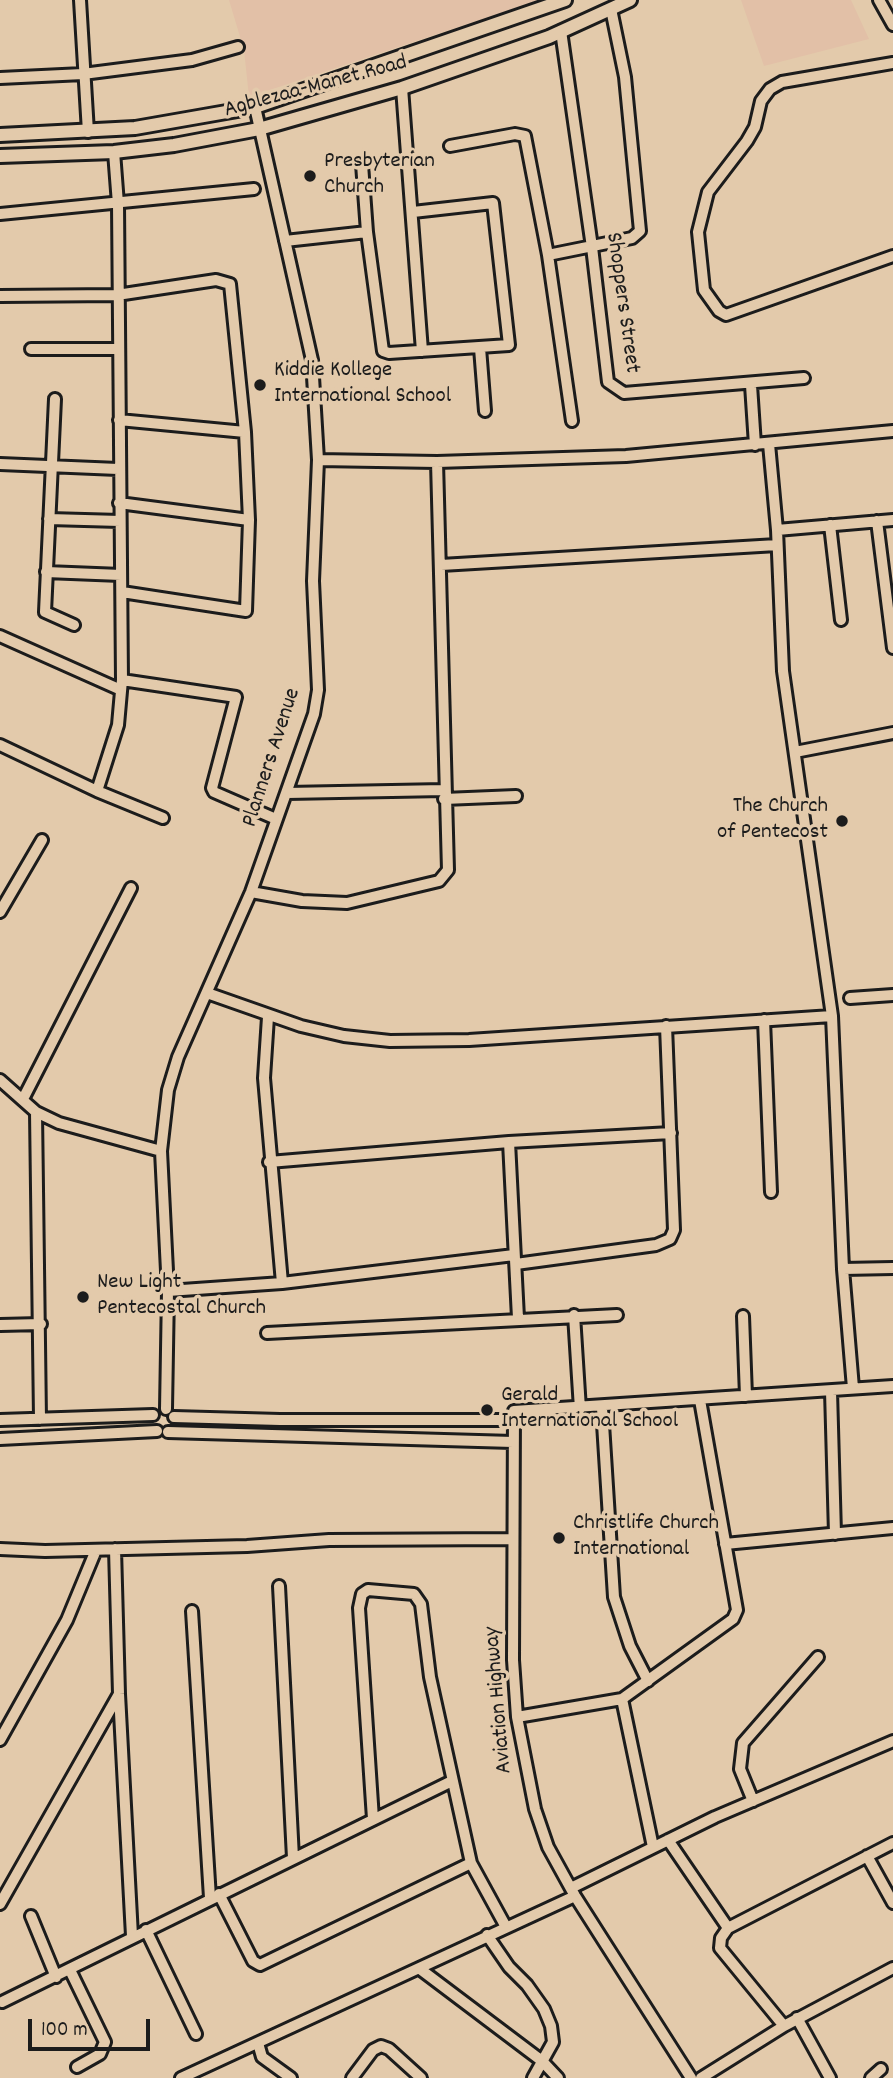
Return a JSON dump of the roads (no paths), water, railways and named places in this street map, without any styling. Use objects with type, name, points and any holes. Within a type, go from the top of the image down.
[{"type":"main road","name":"Agblezaa-Manet Road","points":[[0,135],[88,132],[175,122],[255,107],[565,0]]},
{"type":"main road","name":"Agblezaa-Manet Road","points":[[0,156],[114,152],[174,145],[259,128],[402,88],[561,32],[630,0]]},
{"type":"street","points":[[80,0],[88,132]]},
{"type":"street","points":[[879,0],[893,25]]},
{"type":"street","points":[[548,255],[632,238],[640,231],[625,77],[611,9]]},
{"type":"street","name":"Shoppers Street","points":[[561,32],[593,247],[608,382],[613,388],[624,393],[804,378]]},
{"type":"street","points":[[0,78],[83,74],[192,60],[238,47]]},
{"type":"street","points":[[893,63],[782,82],[770,89],[761,101],[755,127],[747,141],[708,192],[698,232],[704,290],[719,311],[726,315],[893,256]]},
{"type":"street","points":[[402,88],[422,351]]},
{"type":"street","name":"Planners Avenue","points":[[170,1413],[161,1151],[171,1079],[251,892],[314,714],[318,690],[313,581],[318,460],[312,360],[255,107]]},
{"type":"street","points":[[450,146],[515,134],[525,136],[548,255],[572,421]]},
{"type":"street","points":[[97,792],[118,725],[121,685],[118,205],[114,152]]},
{"type":"street","points":[[362,164],[366,232],[383,351],[509,345],[493,203],[413,212]]},
{"type":"street","points":[[0,214],[118,205],[254,189]]},
{"type":"street","points":[[285,241],[366,232]]},
{"type":"street","points":[[0,296],[117,295],[216,280],[230,284],[245,432],[249,520],[246,611],[122,592]]},
{"type":"street","points":[[480,348],[485,411]]},
{"type":"street","points":[[31,349],[119,349]]},
{"type":"street","points":[[751,384],[755,445]]},
{"type":"street","points":[[55,399],[46,614],[74,625]]},
{"type":"street","points":[[118,420],[245,432]]},
{"type":"street","points":[[318,460],[436,462],[626,456],[893,431]]},
{"type":"street","points":[[769,444],[777,530],[783,671],[832,1016],[843,1269],[853,1388]]},
{"type":"street","points":[[251,892],[302,901],[347,903],[439,881],[447,870],[441,565],[436,462]]},
{"type":"street","points":[[0,464],[118,469]]},
{"type":"street","points":[[119,503],[249,520]]},
{"type":"street","points":[[49,519],[120,521]]},
{"type":"street","points":[[777,530],[893,520]]},
{"type":"street","points":[[877,521],[893,648]]},
{"type":"street","points":[[830,525],[841,620]]},
{"type":"street","points":[[441,565],[777,545]]},
{"type":"street","points":[[46,572],[121,575]]},
{"type":"street","points":[[0,636],[121,685],[236,697],[212,788],[214,792],[276,819]]},
{"type":"street","points":[[795,752],[893,733]]},
{"type":"street","points":[[0,745],[97,792],[163,818]]},
{"type":"street","points":[[287,793],[516,796]]},
{"type":"street","points":[[0,912],[41,840]]},
{"type":"street","points":[[23,1099],[131,888]]},
{"type":"street","points":[[207,993],[268,1017],[344,1036],[390,1041],[469,1040],[832,1016]]},
{"type":"street","points":[[850,998],[893,995]]},
{"type":"street","points":[[268,1017],[264,1078],[269,1162],[282,1283]]},
{"type":"street","points":[[764,1020],[771,1192]]},
{"type":"street","points":[[167,1291],[282,1283],[656,1245],[670,1239],[674,1230],[666,1026]]},
{"type":"street","points":[[0,1080],[36,1112],[59,1123],[161,1151]]},
{"type":"street","points":[[36,1112],[41,1324],[40,1419]]},
{"type":"street","points":[[269,1162],[509,1142],[671,1133]]},
{"type":"street","points":[[509,1142],[519,1318]]},
{"type":"street","points":[[843,1269],[893,1268]]},
{"type":"street","points":[[267,1333],[617,1314]]},
{"type":"street","points":[[574,1315],[580,1409]]},
{"type":"street","points":[[743,1316],[746,1396]]},
{"type":"street","points":[[0,1325],[41,1324]]},
{"type":"street","points":[[163,1431],[151,1422],[158,1410],[170,1413],[317,1421],[514,1415],[893,1386]]},
{"type":"street","points":[[831,1391],[835,1534]]},
{"type":"street","points":[[517,1717],[622,1699],[736,1615],[737,1604],[700,1400]]},
{"type":"street","points":[[602,1408],[614,1597],[630,1646],[648,1681]]},
{"type":"street","points":[[163,1431],[173,1427],[170,1413]]},
{"type":"street","points":[[0,1420],[153,1415]]},
{"type":"street","name":"Aviation Highway","points":[[514,1415],[512,1539],[517,1717],[536,1809],[548,1847],[573,1892],[691,2078]]},
{"type":"street","points":[[0,1439],[163,1431],[513,1442]]},
{"type":"street","points":[[725,1544],[893,1528]]},
{"type":"street","points":[[0,1549],[96,1550],[329,1540],[512,1539]]},
{"type":"street","points":[[114,1549],[132,1936]]},
{"type":"street","points":[[0,1740],[67,1620],[96,1550]]},
{"type":"street","points":[[279,1586],[293,1858]]},
{"type":"street","points":[[373,1819],[359,1608],[362,1594],[368,1590],[414,1594],[421,1604],[430,1677],[471,1863],[506,1927]]},
{"type":"street","points":[[192,1611],[215,1896],[253,1961],[260,1965],[471,1863]]},
{"type":"street","points":[[753,1801],[740,1769],[743,1743],[818,1657]]},
{"type":"street","points":[[0,1904],[119,1694]]},
{"type":"street","points":[[622,1699],[653,1847]]},
{"type":"street","points":[[181,2078],[506,1927],[653,1847],[893,1741]]},
{"type":"street","points":[[2,2002],[452,1781]]},
{"type":"street","points":[[668,1840],[728,1928]]},
{"type":"street","points":[[784,2026],[720,1948],[720,1938],[728,1928],[893,1843]]},
{"type":"street","points":[[867,1856],[893,1903]]},
{"type":"street","points":[[31,1916],[56,1977]]},
{"type":"street","points":[[146,1930],[196,2035]]},
{"type":"street","points":[[487,1935],[544,2009],[553,2042],[533,2078]]},
{"type":"street","points":[[701,2078],[797,2018],[893,1968]]},
{"type":"street","points":[[420,1969],[542,2061],[558,2078]]},
{"type":"street","points":[[70,1970],[105,2042],[100,2054],[77,2067]]},
{"type":"street","points":[[797,2018],[830,2078]]},
{"type":"street","points":[[258,2043],[262,2057],[291,2078]]},
{"type":"street","points":[[352,2078],[373,2050],[380,2046],[389,2049],[421,2078]]},
{"type":"street","points":[[871,2078],[881,2069]]},
{"type":"place","name":"Presbyterian Church","points":[[310,176]]},
{"type":"place","name":"Kiddie Kollege International School","points":[[260,385]]},
{"type":"place","name":"The Church of Pentecost","points":[[842,821]]},
{"type":"place","name":"New Light Pentecostal Church","points":[[83,1297]]},
{"type":"place","name":"Gerald International School","points":[[487,1410]]},
{"type":"place","name":"Christlife Church International","points":[[559,1538]]}]
